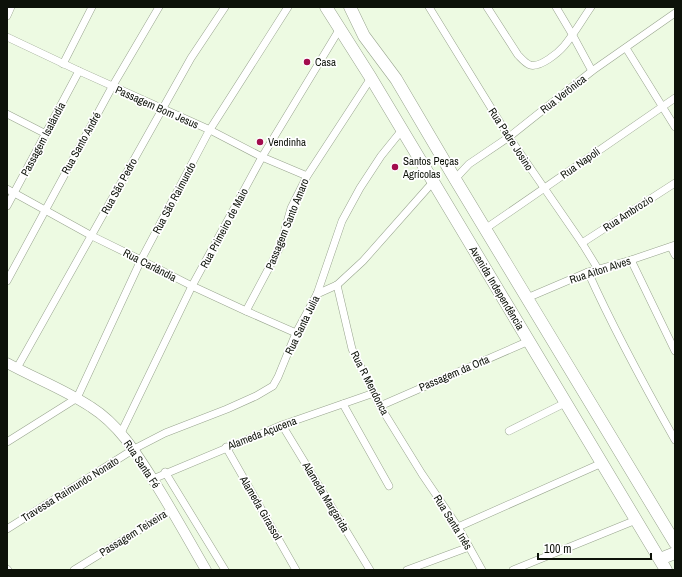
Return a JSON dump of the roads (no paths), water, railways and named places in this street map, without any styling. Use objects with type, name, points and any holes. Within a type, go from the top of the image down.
[{"type":"main road","name":"Avenida Independência","points":[[326,7],[339,30],[371,78],[663,565]]},
{"type":"main road","name":"Avenida Independência","points":[[350,7],[364,36],[396,79],[675,543]]},
{"type":"main road","points":[[663,565],[675,553]]},
{"type":"street","points":[[7,16],[11,7]]},
{"type":"street","points":[[63,64],[92,7]]},
{"type":"street","name":"Rua Santo André","points":[[7,281],[44,210],[112,87],[159,7]]},
{"type":"street","name":"Rua São Pedro","points":[[10,365],[92,236],[191,58],[225,7]]},
{"type":"street","name":"Rua São Raimundo","points":[[77,398],[141,260],[210,130],[288,7]]},
{"type":"street","name":"Rua Padre Josino","points":[[429,7],[509,137],[582,243],[598,269]]},
{"type":"street","points":[[487,7],[518,55],[524,61],[536,65],[544,62],[564,46],[591,7]]},
{"type":"street","points":[[556,7],[592,72]]},
{"type":"street","name":"Rua Verônica","points":[[455,179],[469,164],[509,137],[592,72],[675,13]]},
{"type":"street","name":"Rua Primeiro de Maio","points":[[121,433],[192,286],[262,156],[339,30]]},
{"type":"street","name":"Passagem Bom Jesus","points":[[7,37],[79,72],[210,130],[262,156],[307,176]]},
{"type":"street","points":[[626,48],[675,127]]},
{"type":"street","name":"Passagem Isalândia","points":[[7,206],[10,191],[46,134],[79,72]]},
{"type":"street","name":"Passagem Santo Amaro","points":[[246,312],[280,247],[291,208],[307,176],[371,78]]},
{"type":"street","name":"Rua Napoli","points":[[485,229],[675,98]]},
{"type":"street","points":[[7,114],[46,134]]},
{"type":"street","name":"Rua Santa Julia","points":[[134,449],[165,433],[256,396],[272,386],[278,377],[296,333],[317,294],[346,214],[360,188],[381,156],[402,130]]},
{"type":"street","points":[[317,294],[337,285],[363,261],[433,182]]},
{"type":"street","name":"Rua Ambrozio","points":[[582,243],[675,183]]},
{"type":"street","name":"Rua Carlândia","points":[[10,191],[92,236],[192,286],[246,312],[296,333]]},
{"type":"street","points":[[673,246],[675,255]]},
{"type":"street","name":"Rua Aiton Alves","points":[[527,298],[588,272],[673,246]]},
{"type":"street","points":[[631,260],[675,351]]},
{"type":"street","points":[[588,272],[606,314],[675,440]]},
{"type":"street","name":"Rua R Mendonca","points":[[337,285],[352,349],[380,406],[422,474]]},
{"type":"street","name":"Passagem da Orta","points":[[380,406],[529,341]]},
{"type":"street","name":"Rua Santa Fé","points":[[10,365],[92,407],[121,433],[134,449],[153,479],[206,570]]},
{"type":"street","name":"Alameda Açucena","points":[[153,479],[165,472],[282,424],[374,393]]},
{"type":"street","points":[[7,442],[77,398]]},
{"type":"street","points":[[509,431],[565,402]]},
{"type":"street","points":[[343,404],[389,486]]},
{"type":"street","name":"Alameda Margarida","points":[[282,424],[370,570]]},
{"type":"street","name":"Alameda Girassol","points":[[226,447],[296,570]]},
{"type":"street","name":"Travessa Raimundo Nonato","points":[[7,529],[134,449]]},
{"type":"street","points":[[458,527],[602,464]]},
{"type":"street","points":[[165,472],[225,570]]},
{"type":"street","name":"Rua Santa Inês","points":[[422,474],[458,527],[482,570]]},
{"type":"street","name":"Passagem Teixeira","points":[[74,570],[172,510]]},
{"type":"street","points":[[513,570],[636,520]]},
{"type":"street","points":[[407,570],[469,547]]},
{"type":"place","name":"Casa","points":[[307,62]]},
{"type":"place","name":"Vendinha","points":[[260,142]]},
{"type":"place","name":"Santos Peças Agrícolas","points":[[395,167]]}]
